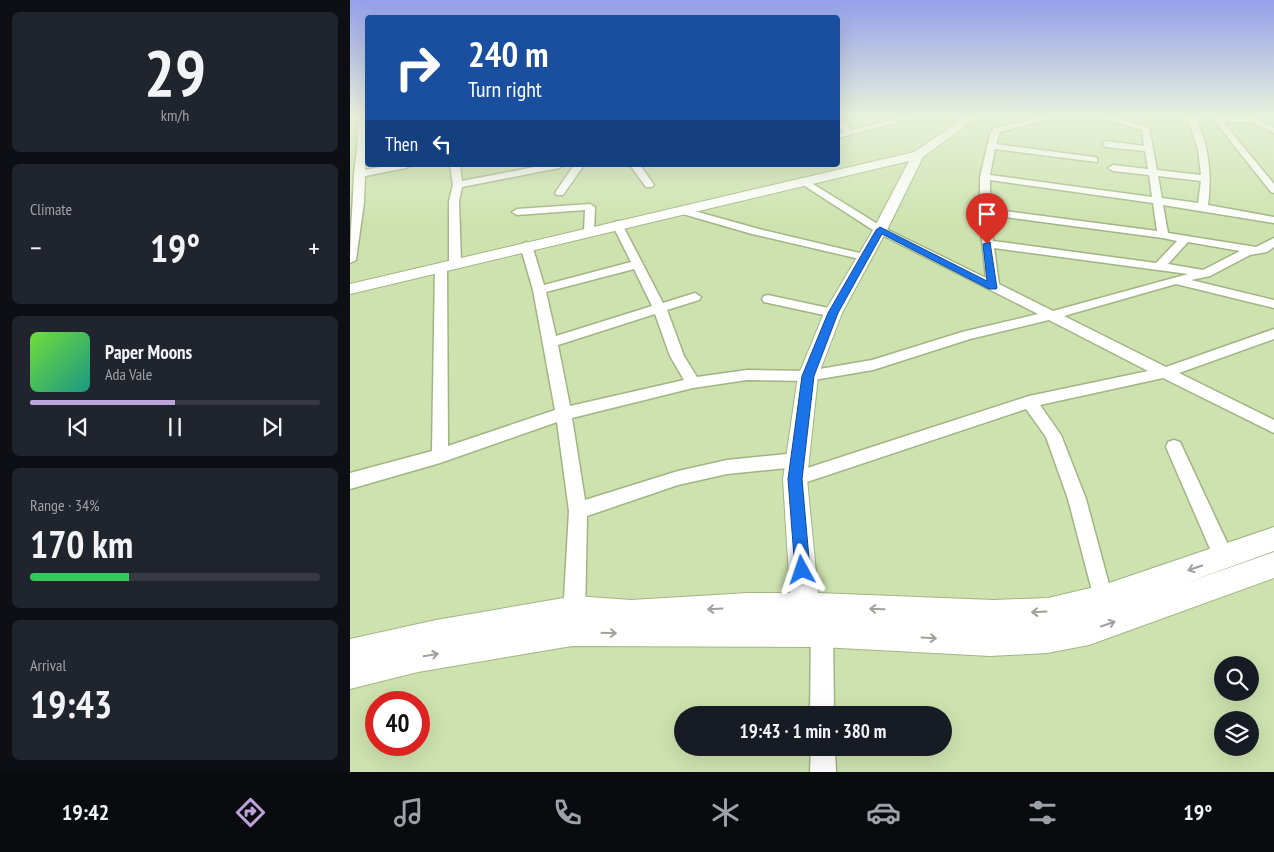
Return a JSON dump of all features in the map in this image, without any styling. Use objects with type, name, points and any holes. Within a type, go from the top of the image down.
[{"type":"street","points":[[350,260],[359,202],[361,152]]},
{"type":"street","points":[[350,289],[921,152]]},
{"type":"street","points":[[991,152],[985,177],[985,211],[992,288]]},
{"type":"street","points":[[1036,152],[1094,160]]},
{"type":"street","points":[[1150,152],[1163,235]]},
{"type":"street","points":[[1203,152],[1207,179],[1203,207]]},
{"type":"street","points":[[1244,152],[1274,190]]},
{"type":"street","points":[[821,706],[796,470],[808,376],[833,313],[880,230],[918,154]]},
{"type":"street","points":[[359,174],[396,167]]},
{"type":"street","points":[[440,456],[448,265],[454,201],[458,184],[455,167]]},
{"type":"street","points":[[458,184],[548,167]]},
{"type":"street","points":[[560,193],[579,167]]},
{"type":"street","points":[[636,167],[649,185]]},
{"type":"street","points":[[1113,168],[1207,179]]},
{"type":"street","points":[[985,177],[1203,207],[1274,220]]},
{"type":"street","points":[[802,181],[880,230],[992,288],[1054,315],[1274,428]]},
{"type":"street","points":[[517,212],[590,207],[589,231]]},
{"type":"street","points":[[680,210],[756,232],[864,257]]},
{"type":"street","points":[[985,211],[1163,235],[1255,251]]},
{"type":"street","points":[[617,224],[660,309],[677,356],[693,383]]},
{"type":"street","points":[[1160,266],[1186,239]]},
{"type":"street","points":[[350,481],[440,456],[563,414],[693,383],[747,375],[808,376],[872,365],[967,334],[1054,315],[1206,273],[1242,255],[1263,250],[1274,241]]},
{"type":"street","points":[[987,244],[1206,273]]},
{"type":"street","points":[[526,246],[539,290],[560,382],[578,511],[574,621]]},
{"type":"street","points":[[539,290],[638,264]]},
{"type":"street","points":[[1177,280],[1274,304]]},
{"type":"street","points":[[550,343],[695,297]]},
{"type":"street","points":[[768,299],[833,313]]},
{"type":"street","points":[[578,511],[678,478],[727,467],[796,470],[1029,402],[1166,372],[1274,334]]},
{"type":"street","points":[[1029,402],[1052,436],[1077,499],[1103,599]]},
{"type":"street","points":[[1174,447],[1224,558]]},
{"type":"street","points":[[350,654],[436,634],[574,621],[812,620],[1048,612],[1103,599],[1274,539]]},
{"type":"street","points":[[812,620],[990,641],[1047,638],[1088,631],[1274,565]]},
{"type":"street","points":[[350,674],[574,621]]},
{"type":"street","points":[[823,756],[823,772]]},
{"type":"route","points":[[802,570],[795,479],[808,376],[833,313],[880,230],[992,288],[987,244]]}]
